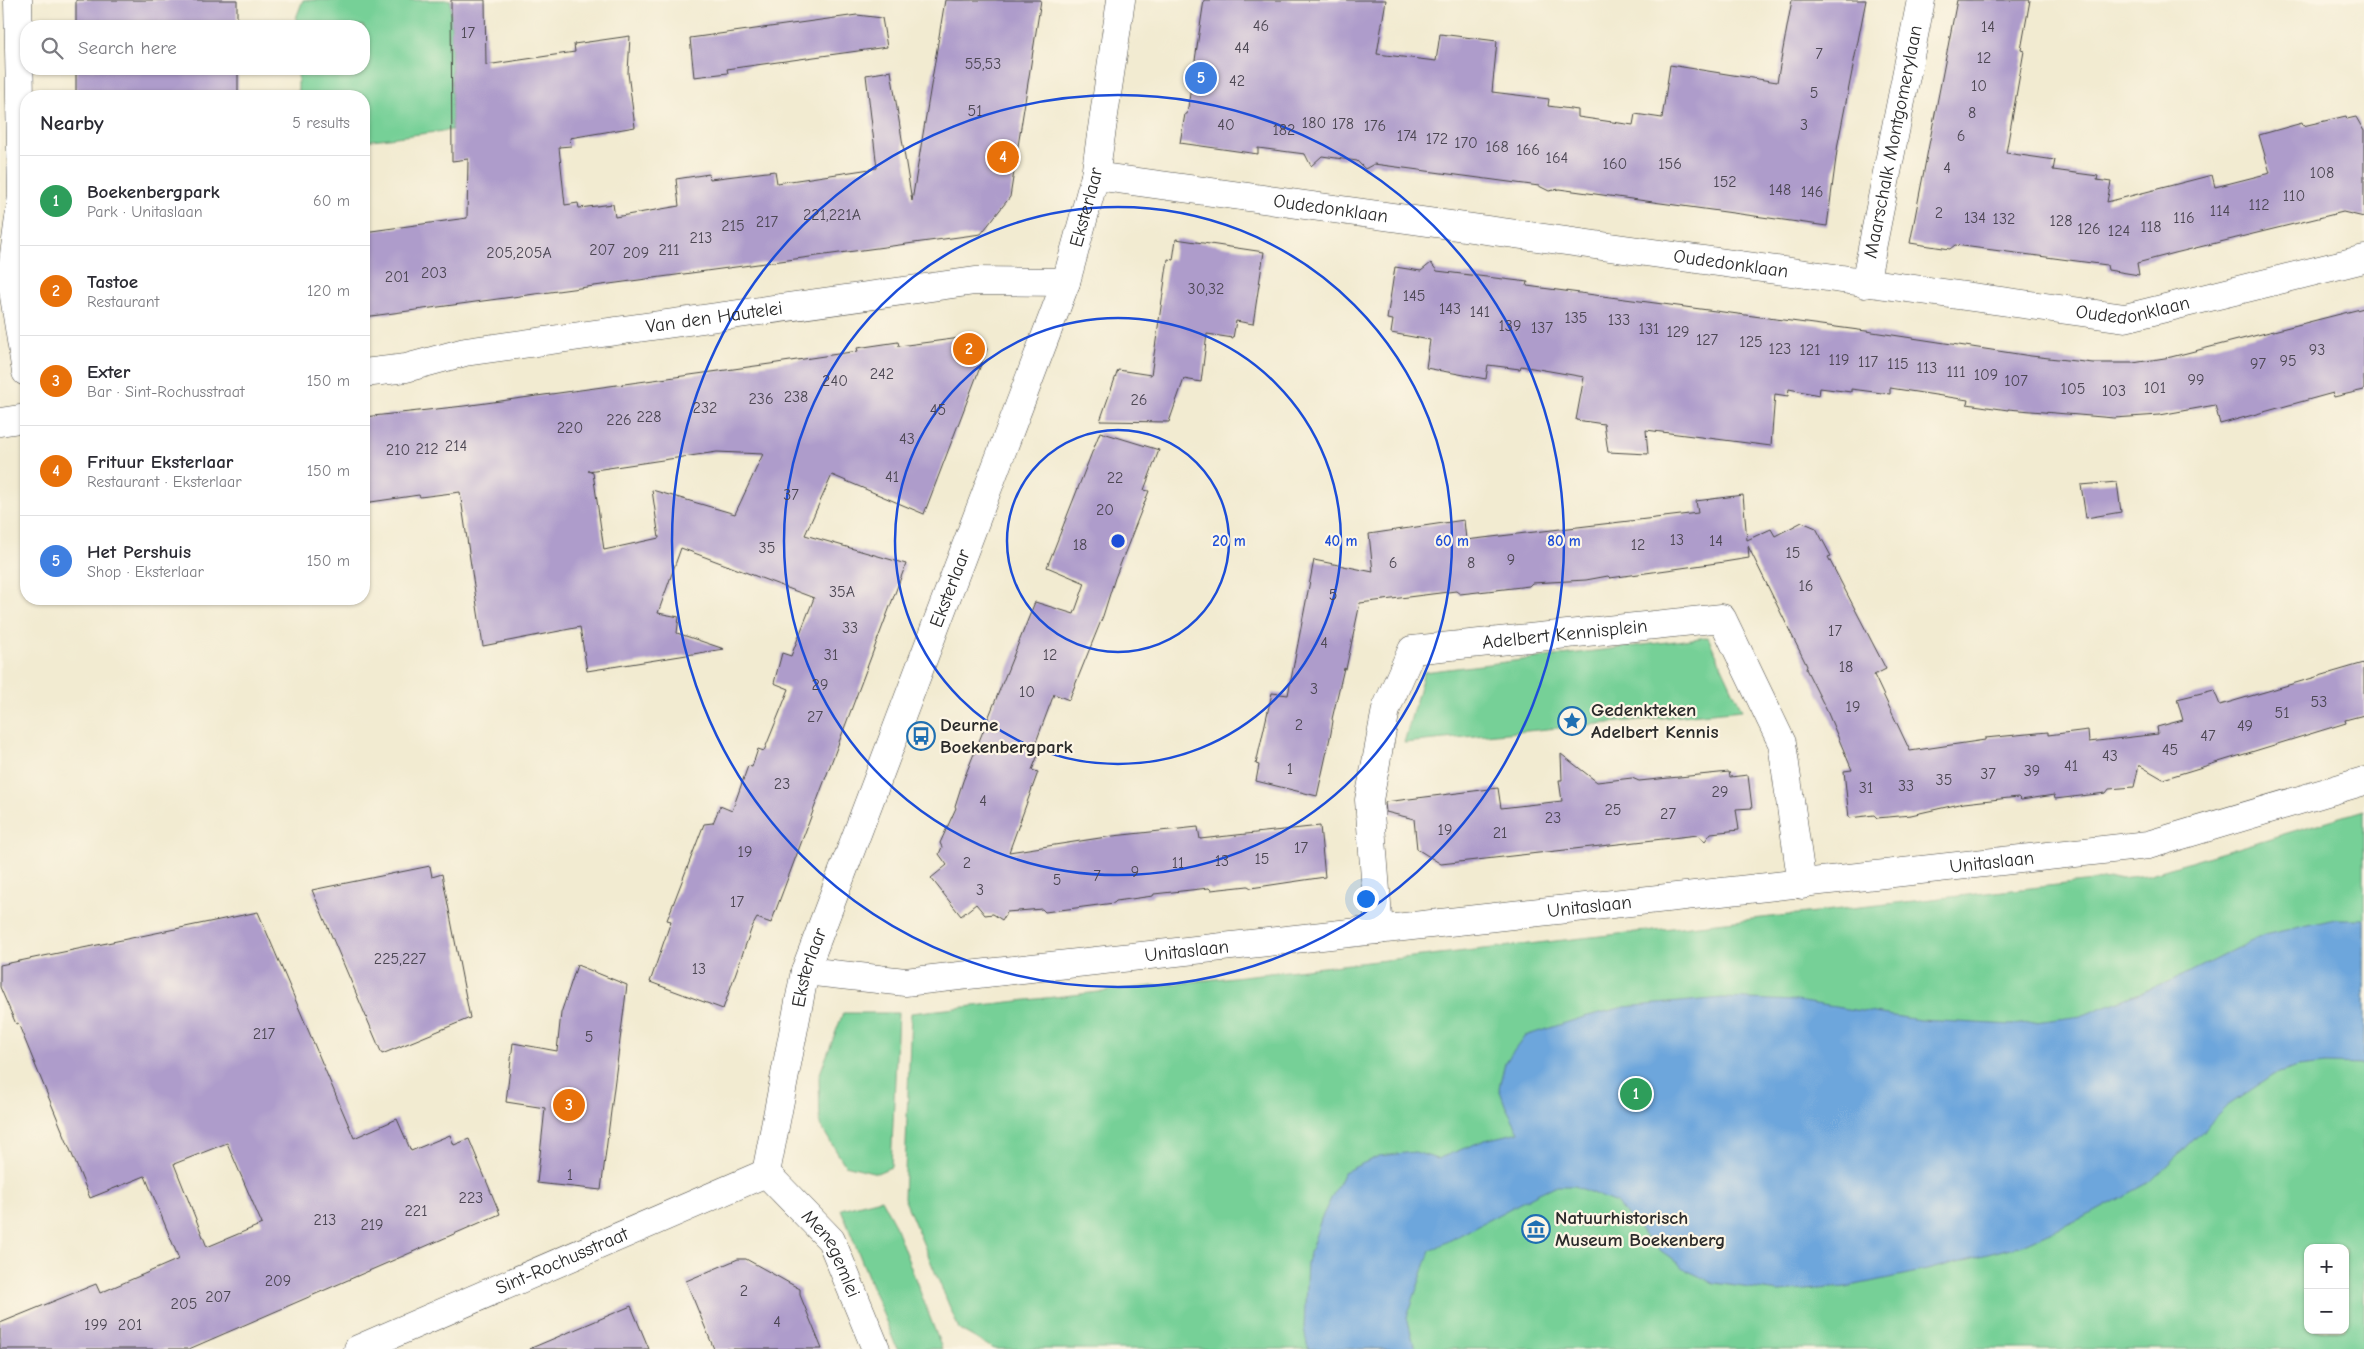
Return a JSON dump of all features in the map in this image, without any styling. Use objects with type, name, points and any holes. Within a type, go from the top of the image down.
[{"type":"street","points":[[18,0],[20,98]]},
{"type":"street","name":"Eksterlaar","points":[[766,1173],[805,971],[1066,282],[1095,176],[1121,0]]},
{"type":"street","name":"Maarschalk Montgomerylaan","points":[[1865,284],[1921,0]]},
{"type":"street","name":"Oudedonklaan","points":[[1095,176],[1865,284],[2125,318],[2364,259]]},
{"type":"street","points":[[20,211],[11,276],[20,334]]},
{"type":"street","name":"Van den Hautelei","points":[[370,372],[406,368],[465,352],[975,281],[1066,282]]},
{"type":"street","points":[[0,422],[20,419]]},
{"type":"street","name":"Adelbert Kennisplein","points":[[1379,930],[1369,800],[1386,708],[1412,650],[1722,618],[1782,743],[1802,885]]},
{"type":"street","name":"Unitaslaan","points":[[805,971],[905,982],[1802,885],[2148,845],[2364,780]]},
{"type":"street","name":"Sint-Rochusstraat","points":[[358,1349],[766,1173]]},
{"type":"street","name":"Menegemlei","points":[[766,1173],[831,1240],[876,1349]]},
{"type":"green space","points":[[303,0],[451,0],[452,130],[370,140],[370,90],[298,90],[298,75],[370,75],[370,20],[296,20]]},
{"type":"green space","points":[[1708,637],[1742,710],[1404,743],[1424,672]]},
{"type":"green space","points":[[2364,810],[2364,1349],[994,1349],[959,1329],[904,1198],[911,1013],[2147,875]]},
{"type":"green space","points":[[843,1013],[898,1013],[891,1167],[877,1173],[845,1165],[820,1125],[819,1076]]},
{"type":"green space","points":[[881,1199],[894,1223],[942,1349],[897,1349],[841,1209]]},
{"type":"water","points":[[2335,919],[2364,919],[2364,1065],[2326,1064],[2298,1067],[2273,1075],[2226,1107],[2150,1182],[2093,1213],[2022,1245],[1927,1270],[1846,1287],[1779,1292],[1714,1283],[1688,1271],[1652,1244],[1616,1203],[1575,1186],[1554,1186],[1430,1251],[1407,1317],[1415,1349],[1308,1349],[1304,1328],[1307,1262],[1321,1219],[1344,1172],[1379,1156],[1415,1152],[1437,1159],[1485,1140],[1519,1132],[1505,1105],[1499,1088],[1505,1063],[1525,1036],[1584,1017],[1624,1007],[1723,998],[1796,1001],[1920,1020],[2013,1025],[2081,1016],[2180,977],[2264,935]]},
{"type":"building","points":[[76,0],[237,0],[237,20],[76,20]]},
{"type":"building","points":[[451,0],[485,0],[486,65],[575,52],[574,44],[630,36],[628,73],[635,127],[570,138],[571,146],[559,147],[565,205],[578,203],[579,208],[613,204],[615,217],[679,206],[676,179],[709,174],[710,179],[775,171],[777,183],[877,168],[866,75],[891,71],[912,201],[945,0],[1041,0],[1010,197],[981,234],[370,316],[370,231],[467,218],[468,159],[452,161]]},
{"type":"building","points":[[1204,0],[1386,0],[1377,54],[1436,61],[1440,34],[1497,41],[1492,92],[1549,99],[1548,106],[1578,110],[1578,117],[1633,125],[1635,114],[1662,118],[1670,65],[1777,82],[1792,0],[1866,0],[1838,143],[1827,226],[1559,189],[1549,191],[1539,186],[1374,164],[1365,169],[1357,161],[1322,156],[1311,166],[1305,154],[1258,148],[1258,154],[1180,143],[1185,114],[1187,114]]},
{"type":"building","points":[[1957,0],[2030,0],[2021,50],[2024,51],[2006,153],[2055,160],[2053,170],[2098,176],[2097,180],[2111,182],[2107,202],[2212,175],[2215,187],[2270,173],[2259,135],[2302,123],[2303,126],[2346,116],[2347,119],[2356,117],[2364,131],[2364,217],[2343,212],[2175,253],[2137,263],[2139,275],[2108,270],[2107,265],[1955,245],[1950,249],[1910,243]]},
{"type":"building","points":[[857,15],[882,18],[887,47],[727,69],[728,73],[694,77],[690,38]]},
{"type":"building","points":[[76,75],[238,75],[238,90],[76,90]]},
{"type":"building","points":[[1176,239],[1264,252],[1253,324],[1236,321],[1233,338],[1207,334],[1201,382],[1184,379],[1169,422],[1100,421],[1118,370],[1151,375],[1168,259],[1173,260]]},
{"type":"building","points":[[1431,263],[1437,271],[1528,282],[1527,286],[2093,363],[2133,363],[2171,357],[2364,308],[2364,390],[2334,397],[2333,393],[2220,424],[2215,405],[2160,415],[2114,418],[2008,410],[1967,404],[1968,400],[1890,388],[1890,394],[1851,389],[1851,392],[1820,388],[1819,395],[1789,389],[1788,396],[1775,394],[1771,446],[1646,430],[1648,454],[1608,452],[1604,424],[1576,420],[1584,377],[1521,366],[1520,369],[1488,365],[1486,379],[1426,368],[1430,340],[1391,333],[1393,320],[1387,319],[1395,267],[1421,271]]},
{"type":"building","points":[[976,336],[987,349],[924,514],[832,475],[805,535],[906,564],[771,923],[757,918],[752,927],[723,1009],[650,982],[671,921],[667,920],[704,824],[713,823],[720,806],[732,811],[748,766],[752,767],[758,749],[764,751],[789,689],[774,683],[782,653],[791,656],[814,598],[681,548],[658,613],[679,617],[677,633],[724,649],[587,671],[580,627],[483,646],[460,492],[420,497],[419,495],[370,502],[370,416],[464,406],[770,364],[858,351],[857,348],[898,342],[899,346]],"holes":[[[717,452],[763,454],[735,514],[652,490],[659,538],[604,550],[593,473],[588,471]]]},
{"type":"building","points":[[1100,432],[1159,450],[1144,490],[1149,491],[1115,578],[1103,616],[1069,700],[1054,694],[1036,742],[1039,743],[1035,755],[1038,755],[1032,770],[1038,772],[1009,852],[1113,836],[1198,827],[1200,839],[1320,826],[1325,877],[1251,888],[1248,886],[1211,890],[1209,888],[1154,894],[1153,896],[1116,901],[1114,903],[1045,912],[1042,909],[1007,912],[1002,920],[993,914],[985,915],[976,904],[961,916],[931,878],[947,865],[939,854],[942,847],[940,843],[956,808],[963,781],[1035,602],[1074,614],[1085,583],[1047,567]]},
{"type":"building","points":[[2117,482],[2121,512],[2086,518],[2081,485]]},
{"type":"building","points":[[1743,495],[1747,540],[1771,529],[1775,536],[1802,522],[1816,528],[1831,556],[1828,557],[1886,669],[1874,675],[1910,751],[1985,740],[1985,738],[2048,732],[2048,735],[2088,730],[2089,742],[2158,734],[2157,727],[2183,720],[2177,699],[2214,690],[2220,705],[2364,663],[2364,715],[2345,720],[2346,723],[2163,779],[2139,765],[2134,787],[2109,789],[2106,793],[2055,799],[2054,795],[2021,800],[2018,797],[1964,803],[1911,815],[1877,818],[1874,815],[1849,818],[1844,771],[1852,770],[1827,711],[1806,669],[1807,666],[1748,546],[1749,558],[1724,562],[1610,578],[1608,576],[1586,580],[1532,583],[1529,586],[1496,590],[1460,594],[1456,591],[1360,603],[1346,669],[1344,668],[1332,719],[1331,733],[1317,796],[1256,781],[1259,765],[1256,764],[1272,693],[1288,695],[1314,560],[1373,572],[1369,534],[1464,520],[1466,540],[1698,513],[1696,501]]},
{"type":"building","points":[[1561,754],[1597,782],[1632,778],[1639,781],[1729,772],[1730,777],[1748,775],[1752,808],[1736,809],[1739,830],[1711,833],[1705,841],[1698,835],[1441,864],[1417,849],[1414,819],[1386,812],[1385,802],[1498,788],[1501,808],[1562,801],[1559,780],[1562,780]]},
{"type":"building","points":[[430,866],[432,877],[442,874],[470,1018],[382,1054],[312,890]]},
{"type":"building","points":[[258,912],[354,1138],[397,1119],[411,1151],[450,1135],[454,1145],[469,1139],[500,1214],[189,1349],[0,1349],[0,1323],[96,1284],[100,1293],[179,1259],[145,1176],[90,1198],[18,1023],[16,1024],[0,987],[0,965]],"holes":[[[227,1143],[262,1224],[207,1247],[174,1164]]]},
{"type":"building","points":[[577,965],[627,985],[601,1190],[537,1183],[545,1108],[506,1102],[513,1043],[557,1051],[561,1013]]},
{"type":"building","points":[[738,1259],[746,1259],[800,1289],[800,1295],[822,1349],[714,1349],[686,1281]]},
{"type":"building","points":[[631,1306],[649,1349],[529,1349]]},
{"type":"place","name":"Het Pershuis","points":[[1201,78]]},
{"type":"place","name":"Frituur Eksterlaar","points":[[1003,157]]},
{"type":"place","name":"Tastoe","points":[[969,349]]},
{"type":"place","name":"Gedenkteken Adelbert Kennis","points":[[1572,721]]},
{"type":"place","name":"Deurne Boekenbergpark","points":[[921,736]]},
{"type":"place","name":"Boekenbergpark","points":[[1636,1094]]},
{"type":"place","name":"Exter","points":[[569,1105]]},
{"type":"place","name":"Natuurhistorisch Museum Boekenberg","points":[[1536,1229]]}]
